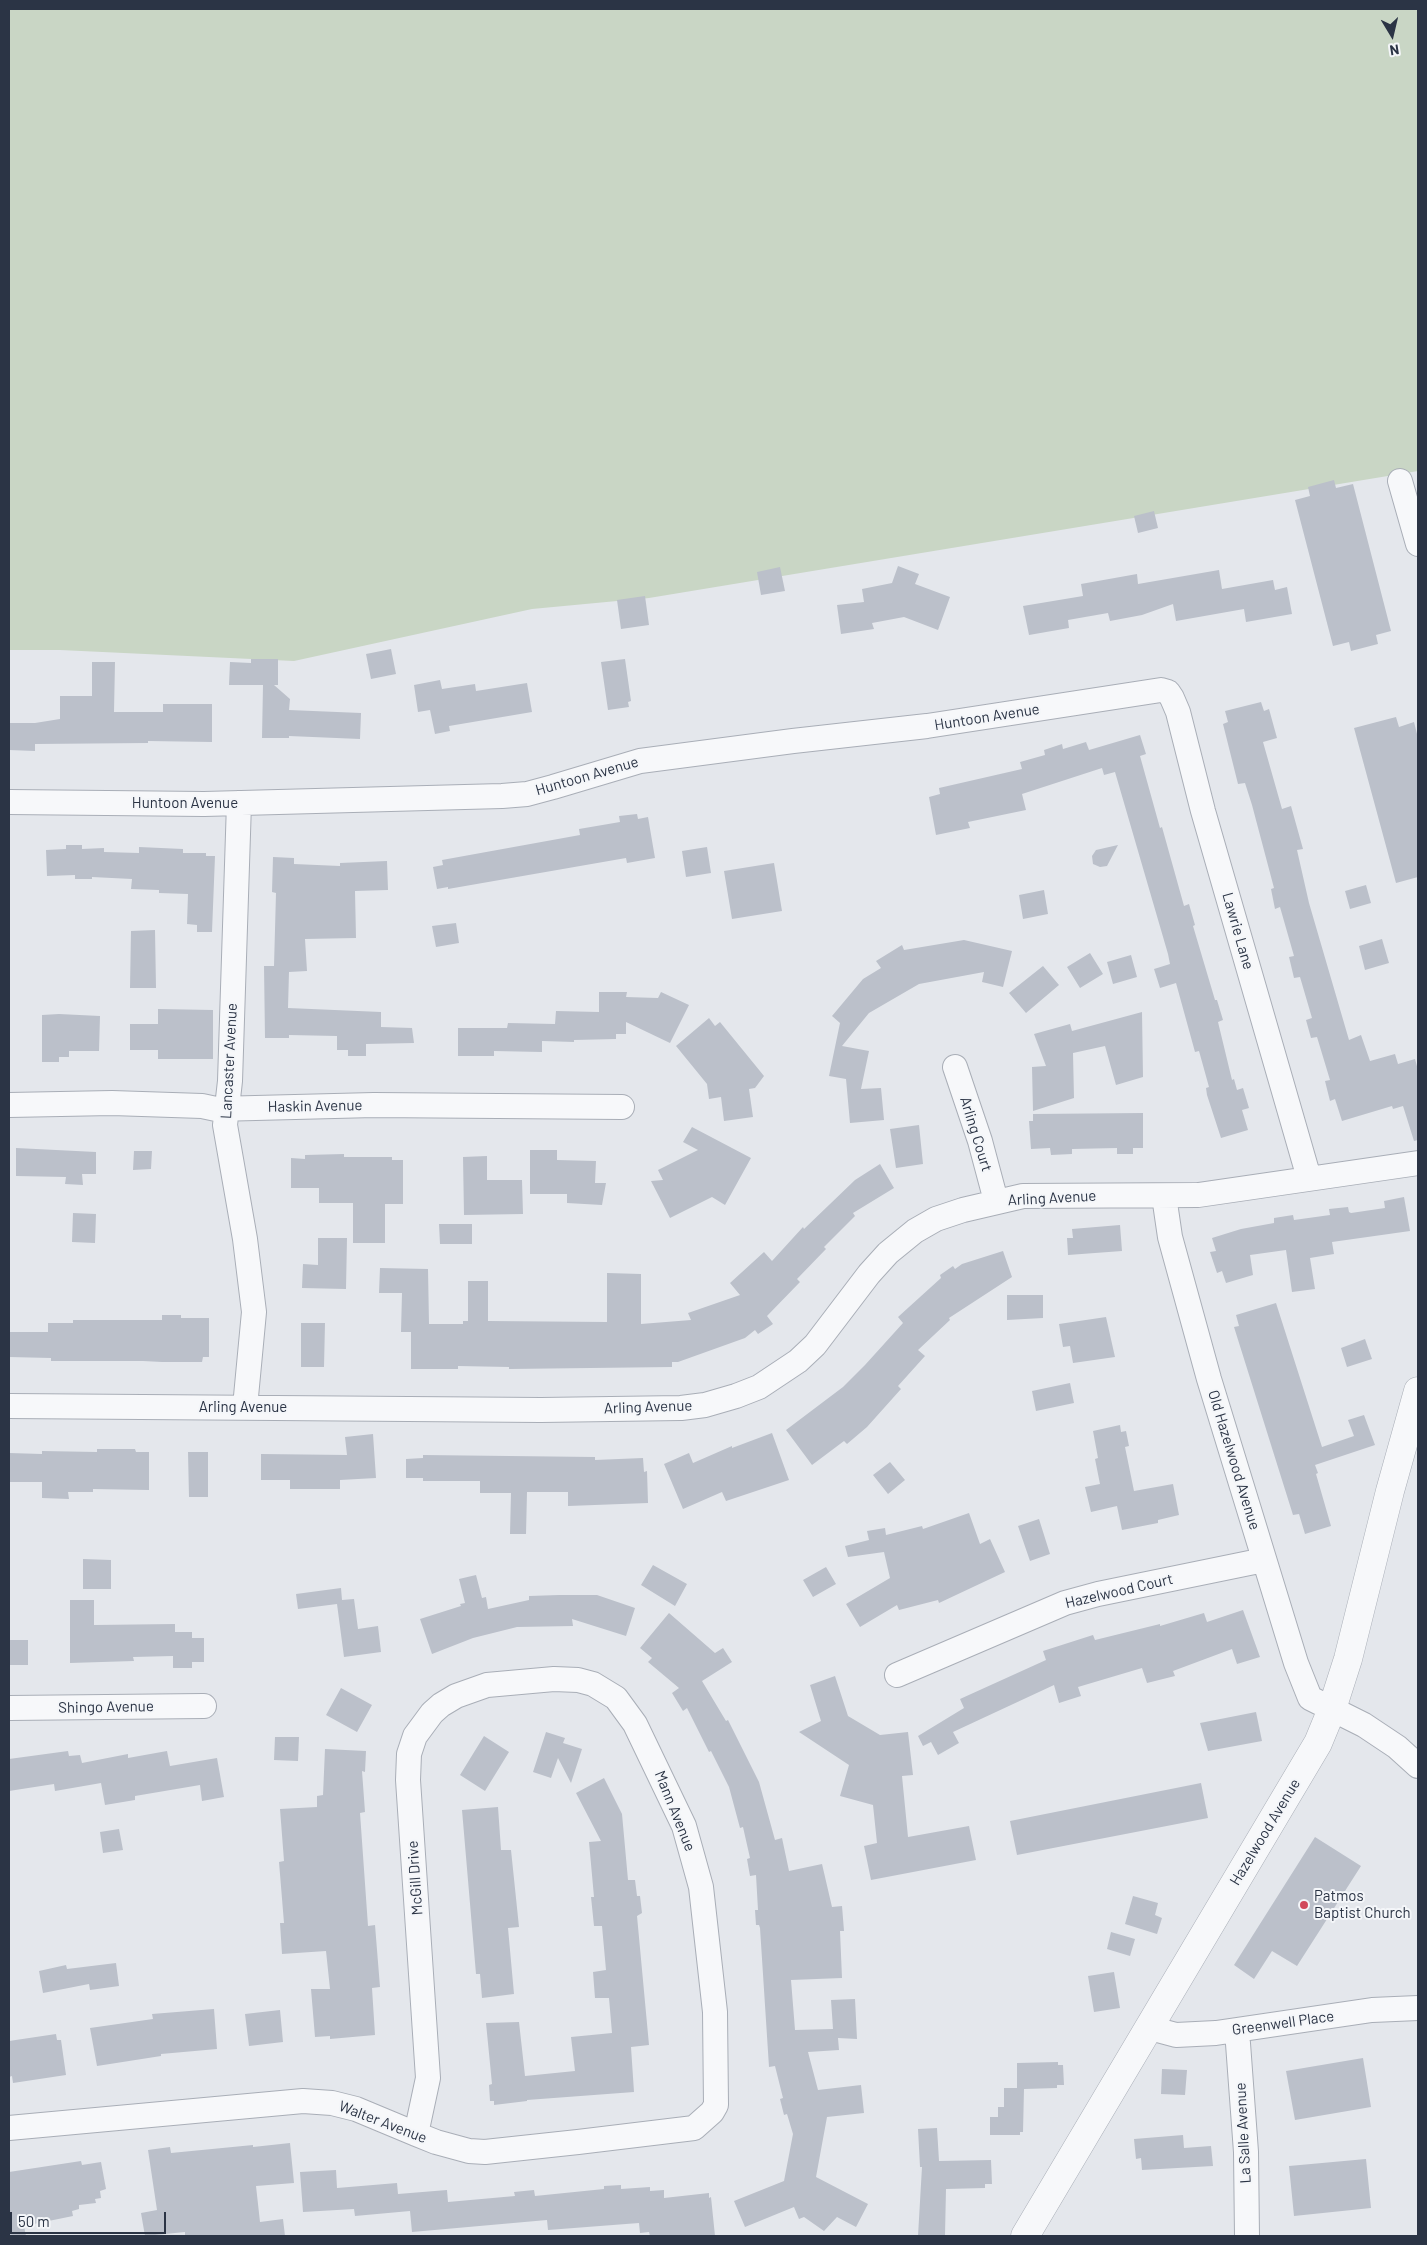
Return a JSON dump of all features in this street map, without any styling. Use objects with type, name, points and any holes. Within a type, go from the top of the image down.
[{"type":"street","points":[[1400,480],[1418,544]]},
{"type":"street","name":"Huntoon Avenue","points":[[9,802],[239,803],[448,798],[527,794],[640,761],[793,740],[927,726],[1161,690]]},
{"type":"street","name":"Lawrie Lane","points":[[1161,690],[1168,692],[1178,712],[1203,811],[1310,1178]]},
{"type":"street","name":"Lancaster Avenue","points":[[239,803],[230,1081],[225,1125],[245,1239],[254,1312],[245,1407]]},
{"type":"street","name":"Arling Court","points":[[955,1067],[980,1141],[996,1201]]},
{"type":"street","name":"Haskin Avenue","points":[[9,1106],[112,1103],[228,1109],[374,1105],[622,1107]]},
{"type":"street","name":"Arling Avenue","points":[[9,1406],[541,1410],[681,1408],[720,1401],[758,1387],[798,1362],[815,1345],[869,1274],[902,1241],[936,1219],[996,1201],[1023,1196],[1198,1195],[1418,1163]]},
{"type":"street","name":"Old Hazelwood Avenue","points":[[1164,1196],[1170,1237],[1206,1370],[1296,1663],[1310,1698],[1372,1731],[1397,1747],[1418,1766]]},
{"type":"street","name":"Hazelwood Avenue","points":[[1024,2236],[1150,2028],[1318,1743],[1332,1709],[1348,1659],[1390,1491],[1418,1391]]},
{"type":"street","name":"Hazelwood Court","points":[[896,1675],[1065,1602],[1264,1560]]},
{"type":"street","name":"Mann Avenue","points":[[509,1681],[578,1680],[604,1689],[628,1712],[674,1801],[684,1826],[701,1887],[715,2012],[716,2106]]},
{"type":"street","name":"McGill Drive","points":[[416,2134],[428,2078],[408,1780],[409,1754],[415,1736],[421,1726],[441,1704],[456,1696],[486,1685],[509,1681]]},
{"type":"street","name":"Shingo Avenue","points":[[9,1708],[204,1706]]},
{"type":"street","name":"Greenwell Place","points":[[1150,2028],[1176,2035],[1236,2030],[1372,2010],[1418,2008]]},
{"type":"street","name":"La Salle Avenue","points":[[1236,2030],[1246,2152],[1247,2236]]},
{"type":"street","name":"Walter Avenue","points":[[9,2128],[303,2101],[332,2103],[356,2108],[416,2134],[469,2151],[494,2151],[694,2128],[716,2106]]},
{"type":"green space","points":[[9,9],[1418,9],[1418,471],[649,598],[532,609],[294,661],[60,650],[9,650]]},
{"type":"building","points":[[1334,480],[1336,488],[1353,484],[1391,631],[1376,635],[1378,644],[1351,651],[1349,642],[1333,646],[1295,500],[1310,496],[1308,487]]},
{"type":"building","points":[[1154,511],[1158,528],[1138,533],[1134,516]]},
{"type":"building","points":[[898,566],[919,574],[915,584],[950,597],[938,630],[904,617],[872,623],[874,629],[841,634],[837,605],[864,602],[862,589],[892,583]]},
{"type":"building","points":[[780,567],[785,591],[761,595],[757,572]]},
{"type":"building","points":[[1219,570],[1222,589],[1273,580],[1275,590],[1287,587],[1292,614],[1246,622],[1244,609],[1176,621],[1173,604],[1142,615],[1110,621],[1108,613],[1068,620],[1069,628],[1029,635],[1023,606],[1083,596],[1081,584],[1137,574],[1138,584]]},
{"type":"building","points":[[645,596],[649,625],[621,629],[617,600]]},
{"type":"building","points":[[391,649],[396,674],[371,679],[366,654]]},
{"type":"building","points":[[251,659],[278,659],[278,685],[274,685],[290,699],[289,710],[361,713],[360,739],[289,736],[289,738],[262,738],[263,685],[229,685],[230,662],[251,663]]},
{"type":"building","points":[[625,659],[631,701],[628,702],[629,707],[608,710],[601,662]]},
{"type":"building","points":[[92,662],[115,662],[114,712],[163,712],[163,704],[212,704],[212,742],[148,741],[148,743],[35,744],[35,751],[9,750],[9,723],[35,723],[60,719],[60,696],[92,696]]},
{"type":"building","points":[[440,680],[442,689],[475,684],[476,691],[527,683],[532,712],[449,726],[450,731],[435,734],[430,710],[418,712],[414,685]]},
{"type":"building","points":[[1261,702],[1264,711],[1269,709],[1277,738],[1263,742],[1282,809],[1291,806],[1303,849],[1297,850],[1309,903],[1349,1040],[1361,1035],[1370,1061],[1395,1054],[1398,1064],[1415,1059],[1418,1070],[1418,1140],[1414,1141],[1403,1106],[1393,1109],[1392,1106],[1342,1121],[1335,1099],[1330,1101],[1325,1081],[1330,1080],[1317,1037],[1311,1038],[1306,1020],[1312,1018],[1300,977],[1294,978],[1289,957],[1294,956],[1280,907],[1275,909],[1271,889],[1274,888],[1252,805],[1245,783],[1238,784],[1223,724],[1228,722],[1225,711]]},
{"type":"building","points":[[1396,717],[1399,727],[1414,722],[1418,738],[1418,877],[1396,883],[1354,728]]},
{"type":"building","points":[[1140,735],[1146,754],[1140,756],[1160,828],[1162,827],[1184,906],[1189,904],[1195,925],[1193,926],[1215,1000],[1217,1000],[1223,1020],[1218,1022],[1232,1080],[1234,1079],[1237,1090],[1243,1088],[1249,1108],[1242,1110],[1248,1130],[1221,1138],[1207,1095],[1206,1088],[1209,1087],[1199,1051],[1195,1052],[1176,983],[1160,988],[1154,969],[1170,964],[1115,772],[1104,775],[1102,768],[1022,794],[1026,810],[968,822],[970,828],[936,835],[929,797],[940,794],[939,788],[1022,769],[1020,762],[1045,755],[1044,750],[1062,744],[1063,749],[1086,742],[1089,750]]},
{"type":"building","points":[[637,814],[638,819],[648,817],[655,858],[627,863],[626,858],[448,889],[448,887],[437,889],[433,867],[443,865],[442,860],[580,835],[579,829],[620,822],[619,816]]},
{"type":"building","points":[[66,845],[82,845],[82,849],[104,848],[104,852],[139,853],[139,847],[183,849],[183,853],[206,853],[206,856],[215,856],[212,932],[197,932],[197,925],[187,924],[188,894],[159,893],[159,890],[131,889],[132,879],[92,877],[92,879],[75,879],[75,875],[47,876],[46,850],[66,849]]},
{"type":"building","points":[[1118,845],[1107,866],[1100,867],[1093,864],[1092,856],[1096,850]]},
{"type":"building","points":[[707,847],[711,873],[686,877],[682,851]]},
{"type":"building","points":[[273,857],[294,858],[294,864],[340,866],[340,863],[387,861],[388,890],[355,891],[356,938],[305,939],[307,971],[289,972],[288,1008],[381,1012],[381,1027],[412,1028],[414,1043],[366,1044],[366,1056],[348,1056],[348,1050],[337,1050],[337,1036],[289,1035],[289,1038],[265,1038],[264,966],[274,966],[276,893],[272,892]]},
{"type":"building","points":[[774,863],[782,911],[732,919],[724,871]]},
{"type":"building","points":[[1366,885],[1371,903],[1350,909],[1345,891]]},
{"type":"building","points":[[1044,890],[1048,914],[1023,919],[1019,895]]},
{"type":"building","points":[[456,923],[459,943],[436,947],[432,926]]},
{"type":"building","points":[[155,930],[156,988],[130,988],[131,931]]},
{"type":"building","points":[[1382,939],[1389,963],[1365,970],[1359,946]]},
{"type":"building","points":[[964,940],[1012,951],[1003,987],[982,982],[984,972],[919,984],[869,1013],[842,1046],[869,1051],[861,1089],[881,1088],[884,1120],[850,1123],[846,1079],[829,1076],[840,1023],[832,1016],[863,979],[881,968],[876,961],[902,945],[904,950]]},
{"type":"building","points":[[1090,953],[1103,974],[1080,988],[1067,967]]},
{"type":"building","points":[[1131,955],[1137,977],[1113,984],[1107,962]]},
{"type":"building","points":[[1043,966],[1059,985],[1026,1013],[1009,993]]},
{"type":"building","points":[[599,992],[627,992],[626,997],[658,998],[661,992],[689,1005],[670,1043],[626,1022],[626,1034],[616,1034],[616,1039],[574,1040],[574,1042],[542,1041],[542,1052],[494,1051],[494,1056],[458,1056],[458,1028],[507,1028],[508,1023],[555,1024],[556,1011],[599,1012]]},
{"type":"building","points":[[158,1009],[213,1010],[213,1059],[158,1059],[158,1050],[130,1050],[130,1024],[158,1024]]},
{"type":"building","points":[[1142,1012],[1143,1077],[1116,1085],[1105,1046],[1073,1053],[1074,1098],[1033,1111],[1032,1067],[1046,1066],[1034,1034],[1070,1024],[1072,1031]]},
{"type":"building","points":[[42,1015],[100,1016],[99,1051],[69,1051],[69,1057],[59,1057],[59,1062],[42,1062]]},
{"type":"building","points":[[709,1018],[715,1026],[720,1022],[764,1076],[755,1088],[749,1089],[753,1117],[724,1121],[721,1097],[709,1099],[707,1084],[676,1046]]},
{"type":"building","points":[[1143,1113],[1143,1148],[1133,1148],[1133,1154],[1117,1154],[1117,1148],[1072,1149],[1072,1154],[1051,1155],[1050,1148],[1031,1149],[1029,1121],[1033,1121],[1033,1114]]},
{"type":"building","points":[[919,1125],[923,1164],[896,1168],[890,1129]]},
{"type":"building","points":[[692,1127],[751,1158],[725,1205],[712,1197],[670,1218],[651,1181],[663,1180],[658,1170],[698,1150],[683,1142]]},
{"type":"building","points":[[16,1148],[96,1152],[96,1174],[82,1174],[83,1185],[65,1184],[66,1177],[16,1176]]},
{"type":"building","points":[[530,1150],[557,1150],[557,1160],[596,1161],[595,1183],[606,1183],[602,1205],[567,1203],[567,1194],[530,1194]]},
{"type":"building","points":[[134,1151],[152,1151],[151,1169],[133,1170]]},
{"type":"building","points":[[344,1154],[344,1157],[392,1157],[392,1160],[403,1160],[403,1204],[385,1204],[385,1243],[353,1243],[353,1203],[319,1203],[319,1188],[291,1188],[291,1158],[305,1159],[305,1155]]},
{"type":"building","points":[[487,1156],[487,1180],[522,1180],[523,1214],[464,1215],[463,1157]]},
{"type":"building","points":[[880,1164],[894,1188],[853,1213],[855,1216],[824,1247],[826,1249],[797,1279],[800,1282],[767,1316],[773,1324],[758,1334],[755,1330],[745,1338],[678,1362],[672,1362],[672,1367],[509,1369],[509,1367],[458,1366],[458,1369],[411,1369],[411,1332],[401,1332],[402,1293],[379,1293],[380,1268],[428,1269],[429,1324],[463,1324],[463,1321],[468,1321],[468,1281],[488,1281],[488,1321],[607,1322],[607,1273],[641,1274],[641,1324],[691,1320],[688,1313],[740,1295],[730,1283],[764,1252],[772,1261],[803,1227],[804,1229],[855,1180]]},
{"type":"building","points":[[1404,1197],[1410,1231],[1332,1242],[1334,1254],[1310,1258],[1315,1289],[1292,1292],[1286,1250],[1250,1255],[1253,1275],[1226,1283],[1222,1271],[1217,1273],[1210,1252],[1216,1251],[1212,1238],[1241,1229],[1274,1223],[1274,1218],[1293,1215],[1294,1220],[1330,1215],[1329,1209],[1348,1207],[1351,1213],[1385,1208],[1384,1201]]},
{"type":"building","points":[[73,1213],[96,1214],[95,1243],[72,1242]]},
{"type":"building","points":[[439,1224],[472,1224],[472,1244],[440,1244]]},
{"type":"building","points":[[1120,1225],[1122,1251],[1068,1255],[1067,1238],[1073,1238],[1072,1229]]},
{"type":"building","points":[[318,1238],[347,1238],[346,1289],[302,1288],[303,1264],[318,1265]]},
{"type":"building","points":[[1003,1251],[1012,1277],[949,1318],[950,1320],[918,1350],[925,1356],[898,1386],[901,1389],[867,1427],[847,1444],[844,1441],[812,1465],[786,1430],[843,1387],[865,1365],[903,1323],[898,1317],[941,1278],[940,1275],[953,1266],[955,1269],[962,1264]]},
{"type":"building","points":[[1007,1295],[1043,1295],[1043,1318],[1007,1320]]},
{"type":"building","points":[[1276,1303],[1322,1447],[1354,1436],[1348,1420],[1364,1415],[1375,1445],[1315,1465],[1331,1526],[1305,1534],[1299,1514],[1293,1515],[1234,1327],[1239,1326],[1236,1315]]},
{"type":"building","points":[[162,1315],[181,1315],[181,1318],[209,1318],[209,1357],[203,1357],[202,1362],[162,1362],[51,1361],[51,1358],[9,1357],[9,1332],[48,1332],[48,1323],[73,1323],[73,1320],[162,1320]]},
{"type":"building","points":[[1106,1317],[1115,1357],[1073,1363],[1070,1346],[1063,1347],[1059,1324]]},
{"type":"building","points":[[301,1323],[325,1323],[324,1367],[301,1367]]},
{"type":"building","points":[[1365,1339],[1372,1359],[1347,1367],[1341,1348]]},
{"type":"building","points":[[1070,1383],[1074,1403],[1036,1411],[1032,1391]]},
{"type":"building","points":[[1120,1425],[1121,1432],[1126,1431],[1129,1446],[1125,1447],[1134,1491],[1173,1484],[1179,1515],[1158,1520],[1158,1523],[1122,1530],[1117,1506],[1091,1512],[1085,1487],[1100,1484],[1095,1459],[1098,1458],[1093,1431]]},
{"type":"building","points":[[772,1433],[789,1480],[726,1501],[722,1492],[683,1509],[664,1464],[689,1453],[693,1463],[732,1446],[732,1448]]},
{"type":"building","points":[[373,1434],[376,1478],[340,1480],[340,1489],[290,1489],[290,1480],[261,1480],[261,1454],[347,1455],[345,1437]]},
{"type":"building","points":[[97,1449],[135,1449],[136,1452],[149,1452],[149,1490],[93,1489],[93,1492],[68,1492],[69,1499],[42,1498],[42,1482],[9,1482],[9,1453],[42,1454],[42,1451],[97,1452]]},
{"type":"building","points":[[188,1452],[208,1452],[208,1497],[189,1497]]},
{"type":"building","points":[[423,1455],[595,1457],[595,1460],[643,1458],[644,1472],[647,1471],[648,1503],[568,1506],[568,1492],[527,1492],[526,1534],[510,1534],[511,1493],[480,1493],[480,1481],[423,1481],[423,1478],[406,1478],[406,1459],[423,1458]]},
{"type":"building","points":[[890,1462],[905,1480],[888,1494],[873,1475]]},
{"type":"building","points":[[969,1513],[980,1544],[990,1539],[1005,1572],[939,1603],[938,1600],[899,1610],[897,1605],[860,1627],[846,1604],[890,1578],[884,1552],[848,1557],[845,1546],[869,1540],[867,1531],[885,1528],[886,1535],[922,1526],[923,1529]]},
{"type":"building","points":[[1039,1519],[1050,1554],[1030,1561],[1018,1526]]},
{"type":"building","points":[[83,1559],[111,1560],[111,1589],[83,1589]]},
{"type":"building","points":[[653,1565],[687,1584],[675,1606],[641,1585]]},
{"type":"building","points":[[826,1567],[836,1584],[813,1597],[803,1580]]},
{"type":"building","points":[[476,1575],[482,1598],[486,1597],[488,1609],[529,1600],[529,1596],[559,1595],[597,1595],[635,1608],[626,1636],[572,1619],[573,1626],[517,1627],[473,1638],[432,1654],[420,1619],[465,1603],[459,1579]]},
{"type":"building","points":[[341,1588],[342,1600],[354,1599],[358,1629],[378,1626],[381,1652],[344,1657],[337,1604],[298,1609],[296,1594]]},
{"type":"building","points":[[70,1600],[94,1600],[94,1625],[175,1624],[175,1632],[192,1632],[192,1638],[204,1638],[204,1662],[192,1662],[192,1668],[173,1668],[173,1656],[133,1657],[134,1661],[70,1663]]},
{"type":"building","points":[[1243,1610],[1260,1657],[1237,1664],[1232,1649],[1173,1671],[1175,1676],[1147,1683],[1142,1668],[1078,1687],[1081,1696],[1059,1703],[1054,1685],[953,1732],[959,1743],[938,1755],[931,1742],[923,1746],[918,1736],[964,1708],[960,1699],[1046,1660],[1043,1651],[1093,1635],[1095,1640],[1160,1624],[1160,1626],[1204,1613],[1207,1622]]},
{"type":"building","points":[[669,1613],[715,1653],[723,1648],[732,1662],[702,1681],[726,1721],[728,1720],[759,1782],[775,1840],[782,1838],[789,1871],[822,1864],[832,1907],[842,1906],[844,1931],[840,1931],[842,1978],[791,1980],[795,2030],[833,2029],[831,2000],[855,1999],[857,2039],[838,2038],[839,2050],[808,2052],[818,2090],[861,2085],[864,2113],[827,2117],[816,2177],[868,2204],[856,2227],[837,2217],[824,2231],[804,2217],[799,2219],[794,2207],[745,2227],[734,2201],[784,2181],[793,2134],[787,2114],[784,2115],[780,2099],[783,2098],[775,2066],[769,2067],[760,1928],[759,1925],[756,1925],[755,1910],[758,1910],[756,1875],[750,1876],[747,1859],[750,1858],[743,1827],[740,1828],[729,1787],[711,1751],[709,1752],[687,1708],[683,1711],[672,1693],[679,1688],[648,1662],[652,1658],[640,1648]]},
{"type":"building","points":[[9,1640],[28,1640],[28,1665],[9,1665]]},
{"type":"building","points":[[835,1676],[848,1716],[880,1735],[908,1732],[913,1775],[902,1776],[908,1837],[969,1826],[976,1860],[871,1880],[864,1846],[877,1843],[873,1805],[840,1796],[849,1765],[799,1732],[821,1721],[810,1685]]},
{"type":"building","points":[[341,1688],[372,1705],[357,1732],[326,1715]]},
{"type":"building","points":[[1256,1712],[1262,1741],[1208,1751],[1200,1723]]},
{"type":"building","points":[[546,1732],[565,1738],[563,1743],[582,1749],[571,1783],[558,1758],[551,1778],[533,1772]]},
{"type":"building","points":[[484,1736],[509,1752],[485,1791],[460,1775]]},
{"type":"building","points":[[275,1737],[299,1737],[298,1761],[274,1760]]},
{"type":"building","points":[[325,1749],[366,1751],[365,1772],[362,1771],[365,1812],[360,1813],[368,1926],[375,1925],[380,1987],[372,1988],[375,2035],[330,2039],[330,2036],[315,2037],[311,1989],[330,1989],[326,1951],[282,1954],[280,1923],[284,1923],[279,1862],[284,1861],[280,1809],[317,1807],[317,1796],[323,1795]]},
{"type":"building","points":[[68,1751],[69,1756],[80,1755],[82,1763],[128,1754],[128,1758],[167,1751],[170,1766],[217,1758],[224,1797],[202,1801],[200,1785],[135,1796],[135,1800],[105,1805],[101,1783],[55,1791],[54,1784],[9,1791],[9,1759]]},
{"type":"building","points":[[604,1778],[622,1814],[628,1880],[635,1880],[637,1896],[640,1896],[642,1913],[637,1916],[649,2045],[631,2047],[634,2092],[527,2100],[494,2105],[494,2101],[490,2101],[489,2085],[492,2084],[486,2023],[519,2022],[525,2076],[575,2071],[571,2037],[612,2033],[609,1998],[595,1998],[593,1972],[606,1970],[602,1926],[594,1926],[591,1897],[594,1897],[589,1842],[601,1841],[576,1793]]},
{"type":"building","points":[[1201,1783],[1208,1818],[1017,1855],[1010,1821]]},
{"type":"building","points":[[498,1807],[501,1850],[511,1850],[519,1927],[508,1928],[514,1994],[482,1998],[480,1974],[476,1974],[462,1810]]},
{"type":"building","points":[[119,1829],[123,1850],[103,1853],[100,1832]]},
{"type":"building","name":"Patmos Baptist Church","points":[[1315,1837],[1361,1866],[1297,1966],[1272,1951],[1254,1979],[1234,1965]]},
{"type":"building","points":[[1133,1896],[1158,1903],[1155,1915],[1162,1918],[1157,1934],[1125,1924]]},
{"type":"building","points":[[1111,1932],[1135,1939],[1130,1956],[1107,1949]]},
{"type":"building","points":[[116,1963],[119,1986],[90,1990],[89,1984],[43,1993],[39,1971],[66,1965],[67,1969]]},
{"type":"building","points":[[1114,1972],[1120,2008],[1094,2012],[1088,1976]]},
{"type":"building","points":[[214,2009],[217,2049],[161,2054],[161,2056],[97,2066],[90,2028],[153,2019],[152,2014]]},
{"type":"building","points":[[280,2010],[283,2042],[249,2046],[245,2014]]},
{"type":"building","points":[[56,2034],[57,2040],[61,2040],[66,2075],[13,2083],[12,2076],[9,2077],[9,2041]]},
{"type":"building","points":[[1363,2058],[1371,2107],[1295,2120],[1286,2071]]},
{"type":"building","points":[[1058,2062],[1058,2065],[1063,2065],[1064,2085],[1057,2085],[1057,2088],[1024,2089],[1023,2132],[1020,2132],[1020,2135],[990,2135],[990,2117],[998,2117],[998,2107],[1004,2107],[1004,2088],[1017,2088],[1017,2063]]},
{"type":"building","points":[[1162,2069],[1187,2070],[1185,2095],[1161,2094]]},
{"type":"building","points":[[937,2128],[939,2161],[991,2160],[992,2184],[985,2184],[985,2188],[946,2189],[945,2235],[918,2236],[922,2167],[920,2167],[918,2129]]},
{"type":"building","points":[[1183,2135],[1184,2148],[1211,2146],[1213,2166],[1142,2170],[1141,2158],[1136,2159],[1134,2139]]},
{"type":"building","points":[[290,2143],[294,2183],[256,2186],[260,2222],[283,2219],[285,2236],[185,2236],[185,2232],[145,2236],[141,2213],[157,2210],[148,2150],[170,2147],[171,2153]]},
{"type":"building","points":[[1366,2159],[1371,2208],[1294,2216],[1289,2166]]},
{"type":"building","points":[[81,2161],[82,2165],[101,2162],[106,2189],[100,2191],[101,2198],[95,2199],[96,2203],[79,2205],[79,2209],[72,2211],[73,2216],[24,2226],[26,2236],[9,2236],[9,2172]]},
{"type":"building","points":[[336,2170],[337,2188],[397,2183],[398,2194],[447,2190],[448,2202],[515,2196],[514,2192],[534,2190],[535,2196],[604,2189],[604,2186],[621,2185],[621,2189],[650,2187],[650,2191],[664,2190],[664,2198],[709,2193],[715,2236],[650,2236],[649,2232],[640,2233],[639,2223],[548,2230],[547,2220],[412,2232],[410,2211],[355,2216],[354,2209],[303,2212],[300,2172]]},
{"type":"place","name":"Patmos Baptist Church","points":[[1304,1905]]}]
